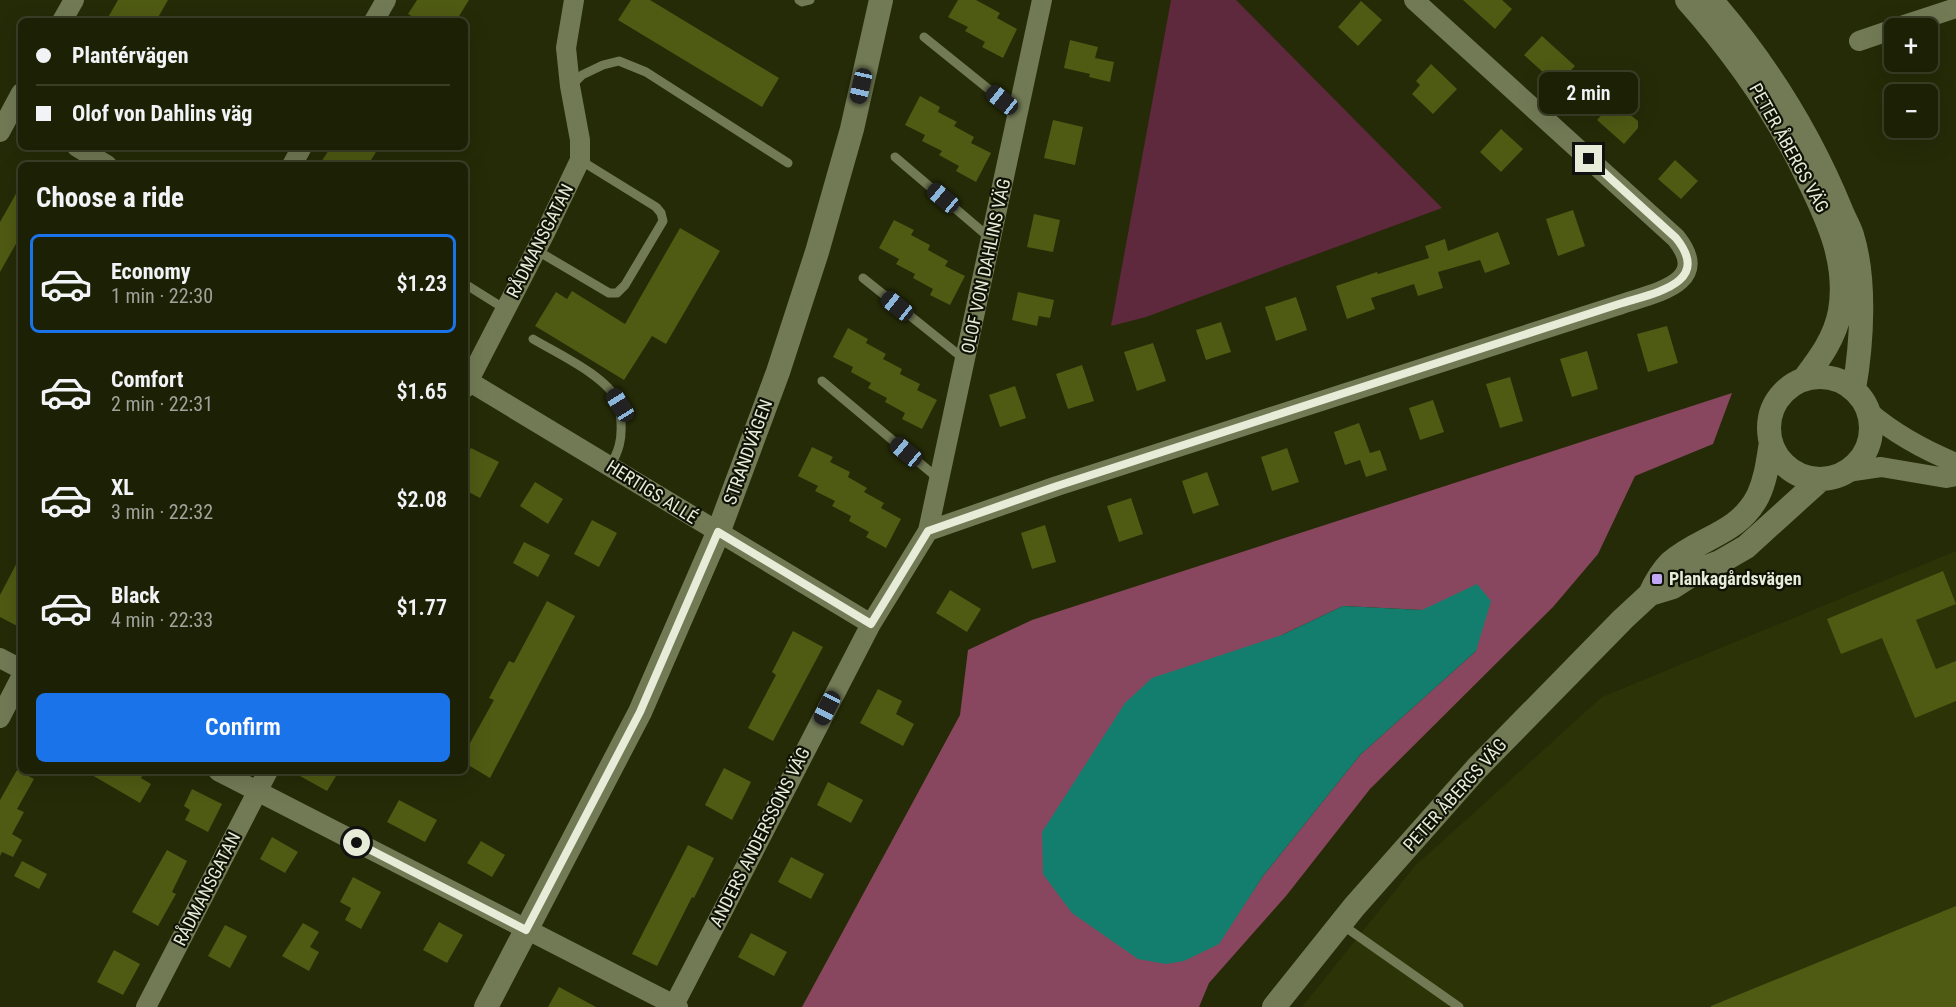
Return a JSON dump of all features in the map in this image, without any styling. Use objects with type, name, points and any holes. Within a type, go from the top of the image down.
[{"type":"street","points":[[64,18],[74,0]]},
{"type":"street","points":[[376,18],[386,0]]},
{"type":"street","name":"RÅDMANSGATAN","points":[[468,379],[580,160],[580,140],[566,48],[574,0]]},
{"type":"street","name":"STRANDVÄGEN","points":[[486,1007],[640,712],[718,532],[778,372],[817,252],[852,129],[881,0]]},
{"type":"street","name":"OLOF VON DAHLINS VÄG","points":[[928,531],[1042,0]]},
{"type":"street","points":[[928,531],[1057,486],[1639,298],[1678,283],[1686,274],[1689,265],[1686,251],[1676,238],[1414,0]]},
{"type":"street","name":"PETER ÅBERGS VÄG","points":[[1274,1007],[1340,923],[1477,768],[1650,594],[1657,579],[1671,563],[1736,524],[1747,513],[1758,496],[1766,476],[1771,442],[1770,416],[1774,404],[1792,384],[1804,379],[1824,354],[1835,332],[1840,311],[1841,269],[1829,221],[1766,101],[1732,52],[1688,0]]},
{"type":"street","name":"PETER ÅBERGS VÄG","points":[[1711,0],[1771,79],[1794,115],[1828,178],[1852,236],[1861,298],[1861,339],[1854,389]]},
{"type":"street","points":[[1927,18],[1956,8]]},
{"type":"street","points":[[1858,41],[1884,33]]},
{"type":"street","points":[[0,132],[14,103]]},
{"type":"street","points":[[82,150],[102,162]]},
{"type":"street","points":[[1804,379],[1817,376],[1830,377],[1843,382],[1854,389],[1869,412],[1870,439],[1866,452],[1847,472]]},
{"type":"street","name":"HERTIGS ALLÉ","points":[[468,384],[610,466],[871,624]]},
{"type":"street","points":[[1869,412],[1915,444],[1956,463]]},
{"type":"street","points":[[1771,442],[1776,454],[1790,469],[1808,478],[1821,479]]},
{"type":"street","name":"PETER ÅBERGS VÄG","points":[[1650,594],[1673,587],[1701,568],[1720,562],[1746,547],[1821,479],[1881,467],[1946,478],[1956,476]]},
{"type":"street","name":"ANDERS ANDERSSONS VÄG","points":[[676,1006],[871,624],[928,531]]},
{"type":"street","points":[[0,658],[18,667]]},
{"type":"street","points":[[0,718],[18,683]]},
{"type":"street","points":[[224,774],[676,1006]]},
{"type":"street","name":"RÅDMANSGATAN","points":[[146,1007],[266,774]]},
{"type":"lane","points":[[799,0],[802,2],[810,0]]},
{"type":"lane","points":[[924,37],[1018,113]]},
{"type":"lane","points":[[570,86],[582,75],[603,65],[619,61],[646,72],[788,163]]},
{"type":"lane","points":[[895,157],[991,239]]},
{"type":"lane","points":[[536,250],[609,293],[617,293],[625,285],[663,221],[656,207],[580,160]]},
{"type":"lane","points":[[863,278],[966,361]]},
{"type":"lane","points":[[468,286],[505,309]]},
{"type":"lane","points":[[533,339],[595,377],[612,392],[620,405],[622,434],[620,447],[610,466]]},
{"type":"lane","points":[[822,381],[940,481]]},
{"type":"lane","points":[[1340,923],[1459,1007]]},
{"type":"shaded area","points":[[1171,0],[1236,0],[1442,208],[1146,317],[1111,326]]},
{"type":"shaded area","points":[[1732,393],[1713,444],[1635,476],[1598,554],[1553,607],[1370,789],[1286,896],[1209,983],[1199,1007],[802,1007],[960,715],[968,650],[1032,620]],"holes":[[[1343,606],[1422,610],[1476,651],[1360,755],[1263,876],[1218,944],[1282,635]]]},
{"type":"shaded area","points":[[1956,551],[1956,1007],[1302,1007],[1415,866],[1602,697]]},
{"type":"water","points":[[1477,584],[1491,601],[1476,651],[1360,755],[1263,876],[1219,944],[1184,961],[1166,964],[1138,959],[1072,913],[1043,874],[1042,832],[1125,703],[1152,678],[1282,635],[1343,606],[1422,610]]},
{"type":"building","points":[[118,0],[168,0],[158,18],[108,18]]},
{"type":"building","points":[[417,0],[469,0],[458,18],[415,18],[408,14]]},
{"type":"building","points":[[631,0],[650,0],[779,78],[762,107],[618,20]]},
{"type":"building","points":[[958,0],[976,0],[1000,13],[997,18],[1017,29],[1003,58],[982,47],[985,42],[965,31],[968,27],[948,17]]},
{"type":"building","points":[[1463,0],[1502,0],[1512,9],[1495,29]]},
{"type":"building","points":[[1361,1],[1382,20],[1358,46],[1338,27]]},
{"type":"building","points":[[1542,36],[1575,66],[1557,85],[1524,55]]},
{"type":"building","points":[[1070,40],[1098,47],[1095,58],[1114,62],[1110,82],[1089,77],[1090,74],[1064,68]]},
{"type":"building","points":[[1431,64],[1457,89],[1433,114],[1412,94],[1420,85],[1416,81]]},
{"type":"building","points":[[1612,91],[1628,104],[1624,110],[1638,121],[1638,128],[1624,144],[1597,120],[1607,109],[1601,104]]},
{"type":"building","points":[[920,96],[940,107],[938,112],[957,122],[954,126],[974,137],[971,143],[991,153],[976,182],[956,171],[959,166],[939,155],[942,151],[922,141],[925,135],[905,125]]},
{"type":"building","points":[[1053,120],[1083,127],[1075,165],[1044,158]]},
{"type":"building","points":[[1501,129],[1523,149],[1501,172],[1480,152]]},
{"type":"building","points":[[329,150],[377,150],[370,162],[321,162]]},
{"type":"building","points":[[1675,160],[1698,181],[1681,199],[1658,179]]},
{"type":"building","points":[[18,190],[18,240],[0,272],[0,222]]},
{"type":"building","points":[[1573,210],[1585,246],[1558,256],[1546,219]]},
{"type":"building","points":[[1034,214],[1060,220],[1053,252],[1027,247]]},
{"type":"building","points":[[894,220],[914,230],[911,235],[930,245],[928,250],[948,261],[945,266],[965,276],[950,305],[930,295],[933,289],[913,278],[915,274],[896,264],[899,259],[879,248]]},
{"type":"building","points":[[680,228],[720,251],[666,344],[652,336],[624,380],[535,326],[556,292],[567,299],[572,291],[625,324]]},
{"type":"building","points":[[1498,232],[1510,264],[1485,273],[1480,260],[1438,272],[1443,288],[1418,296],[1414,284],[1371,298],[1375,309],[1347,319],[1336,286],[1429,258],[1425,246],[1445,239],[1448,251]]},
{"type":"building","points":[[1018,292],[1054,300],[1050,318],[1039,316],[1037,326],[1012,320]]},
{"type":"building","points":[[1296,297],[1307,330],[1276,341],[1265,307]]},
{"type":"building","points":[[1221,322],[1231,352],[1206,360],[1196,330]]},
{"type":"building","points":[[1667,326],[1678,363],[1648,372],[1637,334]]},
{"type":"building","points":[[848,328],[868,339],[866,343],[886,354],[883,359],[902,369],[900,374],[920,384],[917,390],[937,400],[922,429],[902,419],[905,413],[885,402],[887,398],[868,388],[871,383],[851,372],[853,367],[833,357]]},
{"type":"building","points":[[1153,343],[1166,381],[1137,391],[1124,352]]},
{"type":"building","points":[[1587,351],[1598,389],[1572,397],[1560,359]]},
{"type":"building","points":[[1082,365],[1094,401],[1068,409],[1056,374]]},
{"type":"building","points":[[1510,377],[1523,421],[1500,428],[1486,384]]},
{"type":"building","points":[[1015,386],[1026,418],[1000,427],[989,395]]},
{"type":"building","points":[[1433,400],[1444,432],[1420,440],[1409,408]]},
{"type":"building","points":[[1359,423],[1370,453],[1380,450],[1387,470],[1366,477],[1360,460],[1345,465],[1334,432]]},
{"type":"building","points":[[812,447],[833,457],[830,462],[850,472],[848,477],[867,488],[864,492],[884,503],[881,508],[901,519],[886,548],[866,537],[869,532],[849,521],[851,516],[832,506],[835,501],[815,491],[818,486],[798,476]]},
{"type":"building","points":[[471,448],[499,462],[480,498],[468,492],[468,454]]},
{"type":"building","points":[[1287,448],[1299,482],[1272,491],[1261,457]]},
{"type":"building","points":[[1207,472],[1219,505],[1193,514],[1182,481]]},
{"type":"building","points":[[535,482],[563,499],[548,524],[520,506]]},
{"type":"building","points":[[1131,498],[1143,534],[1119,542],[1107,506]]},
{"type":"building","points":[[592,520],[617,533],[599,567],[574,554]]},
{"type":"building","points":[[1045,525],[1056,562],[1032,569],[1021,533]]},
{"type":"building","points":[[524,542],[550,555],[538,577],[513,563]]},
{"type":"building","points":[[18,561],[18,626],[0,617],[0,595]]},
{"type":"building","points":[[1943,571],[1956,604],[1916,620],[1936,669],[1956,661],[1956,701],[1915,718],[1882,638],[1841,654],[1827,619]]},
{"type":"building","points":[[950,590],[981,609],[967,632],[936,613]]},
{"type":"building","points":[[547,601],[575,616],[490,778],[468,765],[468,747],[494,700],[489,698],[509,661],[514,663]]},
{"type":"building","points":[[793,631],[823,647],[773,741],[748,728],[776,675],[772,672]]},
{"type":"building","points":[[878,689],[902,701],[896,714],[914,724],[903,746],[860,723]]},
{"type":"building","points":[[724,768],[751,782],[732,820],[705,805]]},
{"type":"building","points":[[17,770],[18,774],[25,774],[34,779],[17,809],[24,812],[12,834],[22,840],[13,857],[2,852],[0,856],[0,800]]},
{"type":"building","points":[[90,774],[143,774],[141,778],[151,784],[140,803]]},
{"type":"building","points":[[296,774],[337,774],[327,791]]},
{"type":"building","points":[[828,782],[863,800],[851,823],[817,805]]},
{"type":"building","points":[[192,789],[222,804],[208,832],[185,820],[190,810],[184,806]]},
{"type":"building","points":[[399,800],[437,820],[425,842],[387,822]]},
{"type":"building","points":[[272,837],[298,852],[285,873],[260,859]]},
{"type":"building","points":[[481,841],[505,855],[492,877],[467,863]]},
{"type":"building","points":[[688,845],[714,858],[657,966],[632,954]]},
{"type":"building","points":[[167,850],[187,861],[172,892],[176,894],[158,926],[132,912]]},
{"type":"building","points":[[791,857],[824,874],[811,899],[778,882]]},
{"type":"building","points":[[22,861],[47,874],[39,889],[14,876]]},
{"type":"building","points":[[353,877],[381,892],[361,929],[345,920],[351,908],[340,902]]},
{"type":"building","points":[[1956,906],[1956,1007],[1711,1007],[1711,1006]]},
{"type":"building","points":[[439,922],[463,935],[447,963],[423,950]]},
{"type":"building","points":[[303,923],[319,932],[310,947],[319,952],[309,971],[282,956]]},
{"type":"building","points":[[225,925],[247,936],[230,968],[208,956]]},
{"type":"building","points":[[751,933],[787,952],[774,976],[738,957]]},
{"type":"building","points":[[114,950],[140,964],[123,995],[97,982]]},
{"type":"building","points":[[559,987],[596,1007],[548,1007]]},
{"type":"place","name":"Plankagårdsvägen","points":[[1657,579]]},
{"type":"route","points":[[357,843],[526,930],[640,712],[718,532],[871,624],[928,531],[1057,486],[1678,283],[1686,274],[1689,265],[1686,251],[1676,238],[1589,159]]}]
